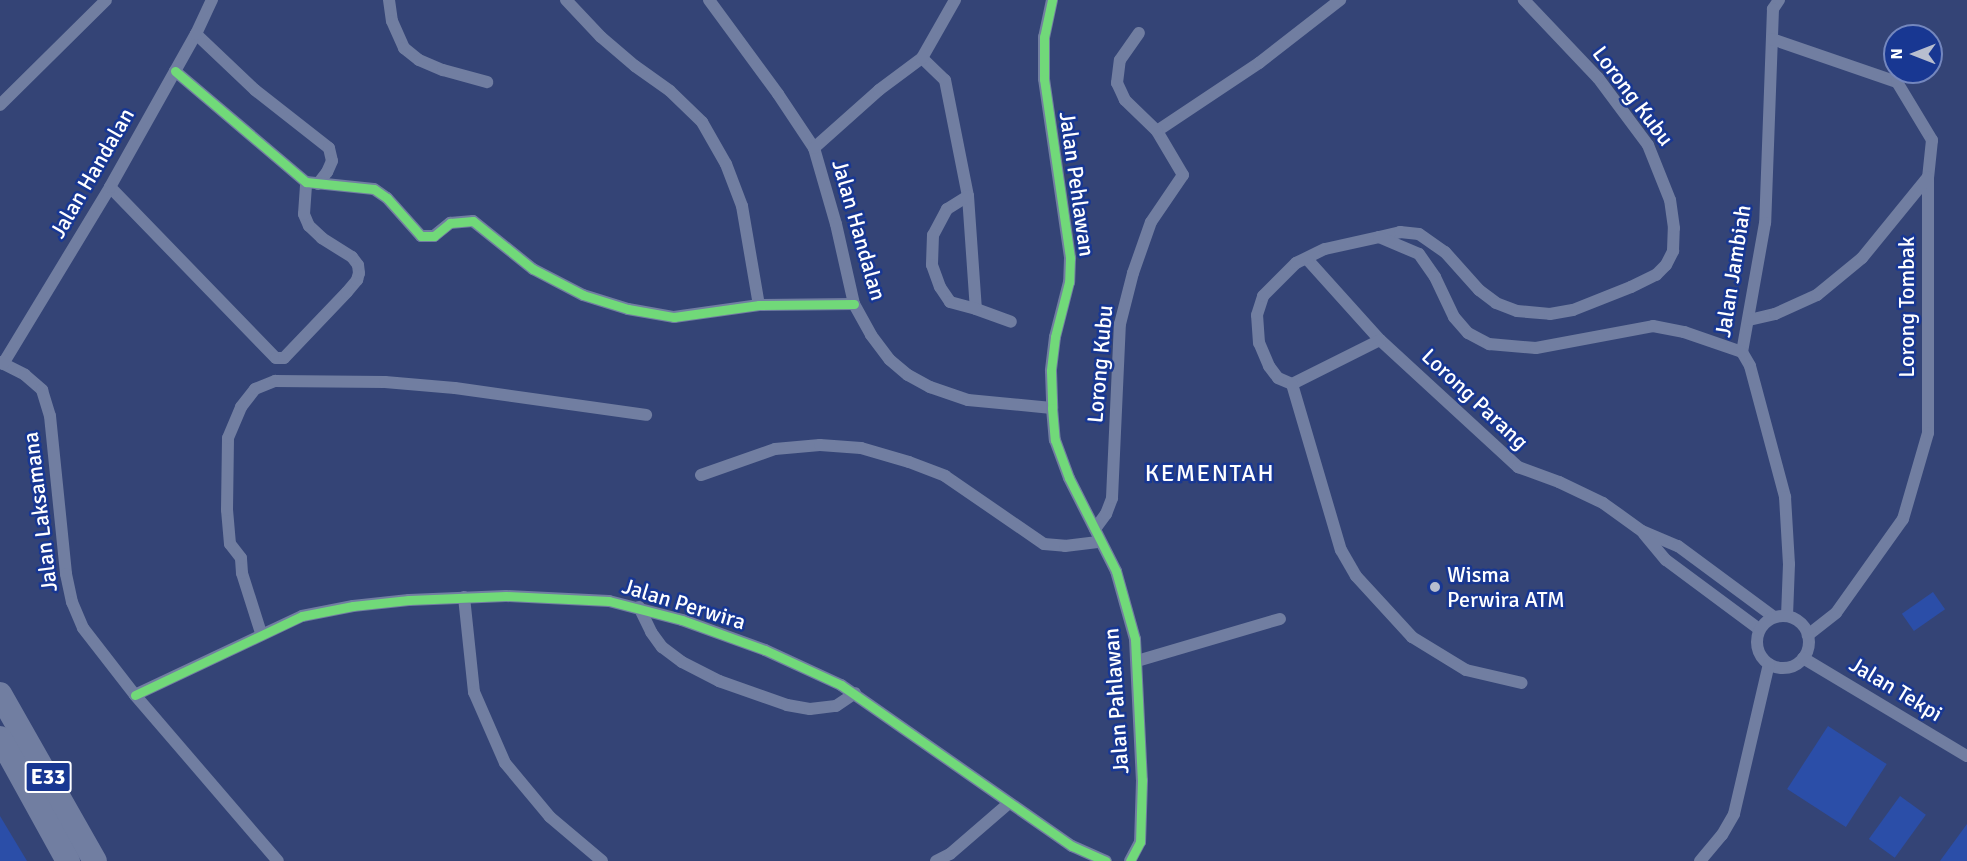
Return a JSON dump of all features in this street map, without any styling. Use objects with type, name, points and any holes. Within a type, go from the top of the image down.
[{"type":"highway","name":"E33","points":[[0,694],[95,861]]},
{"type":"highway","name":"E33","points":[[0,738],[68,861]]},
{"type":"street","points":[[0,105],[106,0]]},
{"type":"street","name":"Jalan Handalan","points":[[2,363],[110,187],[196,34],[212,0]]},
{"type":"street","points":[[389,0],[392,21],[404,48],[419,60],[442,70],[488,82]]},
{"type":"street","points":[[566,0],[601,38],[670,91],[702,122],[726,165],[742,206],[759,305]]},
{"type":"street","name":"Jalan Handalan","points":[[709,0],[778,94],[814,148],[836,224],[854,304],[871,335],[890,360],[908,375],[930,387],[968,400],[1052,408]]},
{"type":"street","points":[[814,148],[879,90],[922,58],[955,0]]},
{"type":"street","name":"Jalan Pehlawan","points":[[1052,0],[1044,37],[1044,79],[1070,258],[1069,282],[1054,337],[1051,371],[1052,408]]},
{"type":"street","points":[[1139,33],[1120,60],[1117,83],[1125,100],[1157,131],[1259,63],[1340,0]]},
{"type":"street","name":"Lorong Kubu","points":[[1292,384],[1278,378],[1269,366],[1259,343],[1257,315],[1263,296],[1282,275],[1296,263],[1325,249],[1400,232],[1419,234],[1445,252],[1479,290],[1496,303],[1516,311],[1550,314],[1573,310],[1631,287],[1656,275],[1666,264],[1673,251],[1673,219],[1661,172],[1648,145],[1598,78],[1524,0]]},
{"type":"street","name":"Jalan Jambiah","points":[[1779,0],[1773,9],[1765,224],[1742,352],[1750,366],[1785,497],[1789,564],[1787,615]]},
{"type":"street","points":[[110,187],[276,358],[284,358],[357,280],[358,265],[352,256],[322,238],[309,226],[304,214],[312,183],[327,172],[332,161],[329,148],[255,90],[196,34]]},
{"type":"street","name":"Lorong Tombak","points":[[1772,39],[1897,82],[1932,140],[1928,177],[1928,433],[1903,519],[1836,613],[1808,635]]},
{"type":"street","points":[[922,58],[945,80],[968,196],[976,309]]},
{"type":"street","points":[[175,71],[312,183],[374,189],[387,198],[421,236],[434,236],[450,223],[473,221],[533,269],[583,295],[628,309],[674,316],[759,305],[854,304]]},
{"type":"street","name":"Lorong Kubu","points":[[1095,529],[1106,514],[1112,498],[1120,324],[1133,273],[1151,222],[1183,175],[1157,131]]},
{"type":"street","points":[[1749,320],[1775,314],[1817,295],[1862,258],[1928,177]]},
{"type":"street","points":[[968,196],[947,209],[933,235],[932,264],[940,287],[950,302],[1011,322]]},
{"type":"street","points":[[1378,237],[1419,254],[1436,277],[1454,317],[1468,333],[1489,344],[1536,348],[1653,326],[1695,335],[1742,352]]},
{"type":"street","name":"Lorong Parang","points":[[1307,259],[1380,340],[1518,467],[1559,482],[1603,503],[1642,531],[1678,546],[1774,616]]},
{"type":"street","points":[[1380,340],[1292,384],[1341,550],[1356,576],[1412,637],[1466,670],[1522,683]]},
{"type":"street","name":"Jalan Laksamana","points":[[2,363],[26,375],[42,390],[50,416],[66,574],[72,602],[83,628],[135,695],[278,861]]},
{"type":"street","points":[[261,633],[243,573],[241,558],[230,544],[227,510],[228,438],[241,407],[255,389],[275,381],[384,382],[466,389],[646,415]]},
{"type":"street","name":"Jalan Pahlawan","points":[[1052,408],[1055,440],[1069,478],[1116,571],[1128,609],[1137,661],[1142,769],[1140,843],[1130,861]]},
{"type":"street","points":[[701,475],[774,449],[820,445],[861,448],[909,462],[945,476],[1044,544],[1065,546],[1101,542]]},
{"type":"street","name":"Lorong Parang","points":[[1642,531],[1666,560],[1759,629]]},
{"type":"street","points":[[464,597],[474,692],[505,763],[550,818],[602,861]]},
{"type":"street","name":"Jalan Perwira","points":[[135,695],[261,633],[302,616],[353,606],[464,597],[532,597],[609,601],[639,607],[765,650],[855,693],[1072,846],[1106,861]]},
{"type":"street","name":"Jalan Perwira","points":[[639,607],[651,632],[662,647],[682,662],[719,681],[787,705],[810,709],[836,706],[855,693]]},
{"type":"street","points":[[1787,615],[1800,622],[1808,635],[1807,651],[1803,658],[1791,667],[1776,667],[1769,664],[1758,652],[1757,637],[1759,629],[1774,616],[1787,615]]},
{"type":"street","points":[[1137,661],[1280,619]]},
{"type":"street","name":"Jalan Tekpi","points":[[1803,658],[1967,756]]},
{"type":"street","points":[[1700,861],[1722,835],[1734,814],[1769,664]]},
{"type":"street","points":[[936,861],[950,854],[1009,802]]},
{"type":"shaded area","points":[[1933,592],[1945,609],[1914,631],[1902,614]]},
{"type":"shaded area","points":[[1828,726],[1887,764],[1846,827],[1787,789]]},
{"type":"shaded area","points":[[1900,796],[1926,815],[1895,858],[1869,839]]},
{"type":"shaded area","points":[[0,816],[27,861],[0,861]]},
{"type":"shaded area","points":[[1967,824],[1967,861],[1940,861]]},
{"type":"cycle path","points":[[1052,0],[1044,37],[1044,79],[1070,258],[1069,282],[1055,337],[1051,371],[1052,408],[1055,440],[1069,478],[1116,571],[1135,639],[1142,780],[1140,842],[1130,861]]},
{"type":"cycle path","points":[[175,71],[306,182],[374,189],[387,198],[421,236],[434,236],[450,223],[473,221],[533,269],[583,295],[628,309],[674,317],[759,305],[854,304]]},
{"type":"cycle path","points":[[135,695],[302,616],[353,606],[409,600],[506,596],[609,601],[682,620],[765,650],[841,685],[1072,846],[1106,861]]},
{"type":"place","name":"Wisma Perwira ATM","points":[[1435,587]]},
{"type":"district","name":"KEMENTAH","points":[[1210,474]]}]
